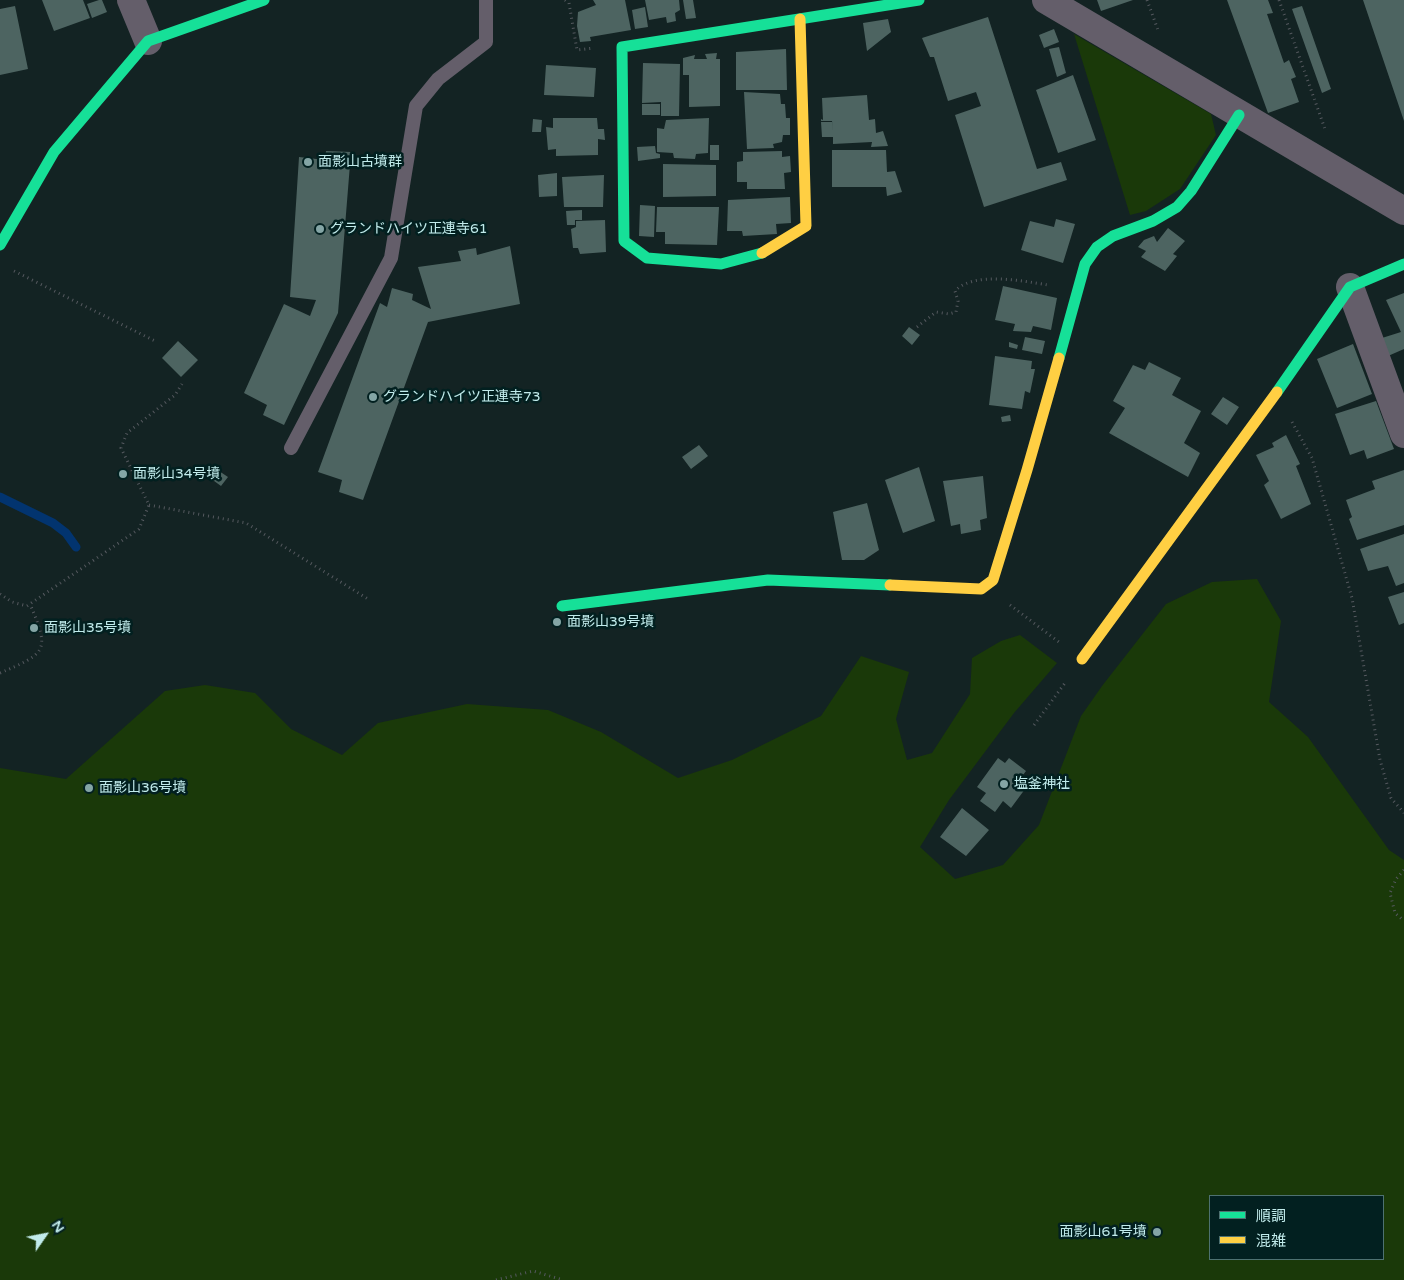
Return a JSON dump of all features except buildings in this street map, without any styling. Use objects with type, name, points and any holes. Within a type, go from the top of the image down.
[{"type":"street","points":[[131,0],[148,41]]},
{"type":"street","points":[[0,245],[54,152],[148,41],[264,0]]},
{"type":"street","points":[[800,19],[806,226],[764,252],[721,264],[647,258],[624,241],[622,47],[919,0]]},
{"type":"street","points":[[1046,0],[1404,211]]},
{"type":"street","points":[[562,606],[768,580],[982,589],[994,580],[1028,470],[1085,264],[1097,247],[1113,236],[1153,221],[1177,207],[1191,191],[1239,115]]},
{"type":"street","points":[[1082,659],[1277,392],[1350,287],[1404,264]]},
{"type":"street","points":[[1350,287],[1404,434]]},
{"type":"lane","points":[[291,448],[391,258],[416,106],[438,79],[486,42],[486,0]]},
{"type":"path","points":[[565,0],[569,3],[577,50],[622,47]]},
{"type":"path","points":[[1279,0],[1325,129]]},
{"type":"path","points":[[9,268],[155,340]]},
{"type":"path","points":[[918,327],[936,312],[949,314],[956,312],[958,301],[955,291],[961,284],[989,279],[1007,279],[1078,289]]},
{"type":"path","points":[[0,594],[12,602],[26,606],[139,530],[149,505],[121,448],[127,433],[175,395],[182,384]]},
{"type":"path","points":[[1277,392],[1312,458],[1352,598],[1380,760],[1391,798],[1404,814]]},
{"type":"path","points":[[149,505],[246,523],[368,599]]},
{"type":"path","points":[[986,586],[1082,659],[1034,725]]},
{"type":"path","points":[[0,673],[22,664],[35,656],[42,647],[43,639],[30,604]]},
{"type":"path","points":[[1404,870],[1396,879],[1390,893],[1395,912],[1404,921]]},
{"type":"path","points":[[496,1280],[532,1271],[563,1280]]},
{"type":"green space","points":[[1074,34],[1211,114],[1216,135],[1180,189],[1146,211],[1130,215]]},
{"type":"green space","points":[[1257,579],[1281,621],[1269,702],[1308,737],[1389,850],[1404,860],[1404,1280],[0,1280],[0,768],[66,779],[165,691],[205,685],[255,693],[291,729],[342,755],[378,723],[467,704],[548,710],[601,732],[678,778],[732,760],[821,716],[861,656],[909,672],[896,719],[907,760],[932,753],[970,694],[972,658],[1001,641],[1020,635],[1057,663],[1014,713],[949,800],[920,847],[955,879],[1003,865],[1039,825],[1081,716],[1166,604],[1212,582]]},
{"type":"waterway","points":[[0,497],[53,523],[66,533],[76,547]]},
{"type":"traffic: fast","points":[[0,245],[54,152],[148,41],[264,0]]},
{"type":"traffic: fast","points":[[762,253],[721,264],[647,258],[624,241],[622,47],[919,0]]},
{"type":"traffic: fast","points":[[1059,358],[1085,264],[1097,247],[1113,236],[1153,221],[1177,207],[1191,191],[1239,115]]},
{"type":"traffic: fast","points":[[1277,392],[1350,287],[1404,264]]},
{"type":"traffic: fast","points":[[562,606],[768,580],[890,585]]},
{"type":"traffic: slow","points":[[762,253],[806,226],[800,19]]},
{"type":"traffic: slow","points":[[890,585],[981,589],[993,580],[1059,358]]},
{"type":"traffic: slow","points":[[1082,659],[1277,392]]},
{"type":"place","name":"面影山古墳群","points":[[308,162]]},
{"type":"place","name":"グランドハイツ正連寺61","points":[[320,229]]},
{"type":"place","name":"グランドハイツ正連寺73","points":[[373,397]]},
{"type":"place","name":"面影山34号墳","points":[[123,474]]},
{"type":"place","name":"面影山39号墳","points":[[557,622]]},
{"type":"place","name":"面影山35号墳","points":[[34,628]]},
{"type":"place","name":"塩釜神社","points":[[1004,784]]},
{"type":"place","name":"面影山36号墳","points":[[89,788]]},
{"type":"place","name":"面影山61号墳","points":[[1157,1232]]}]
